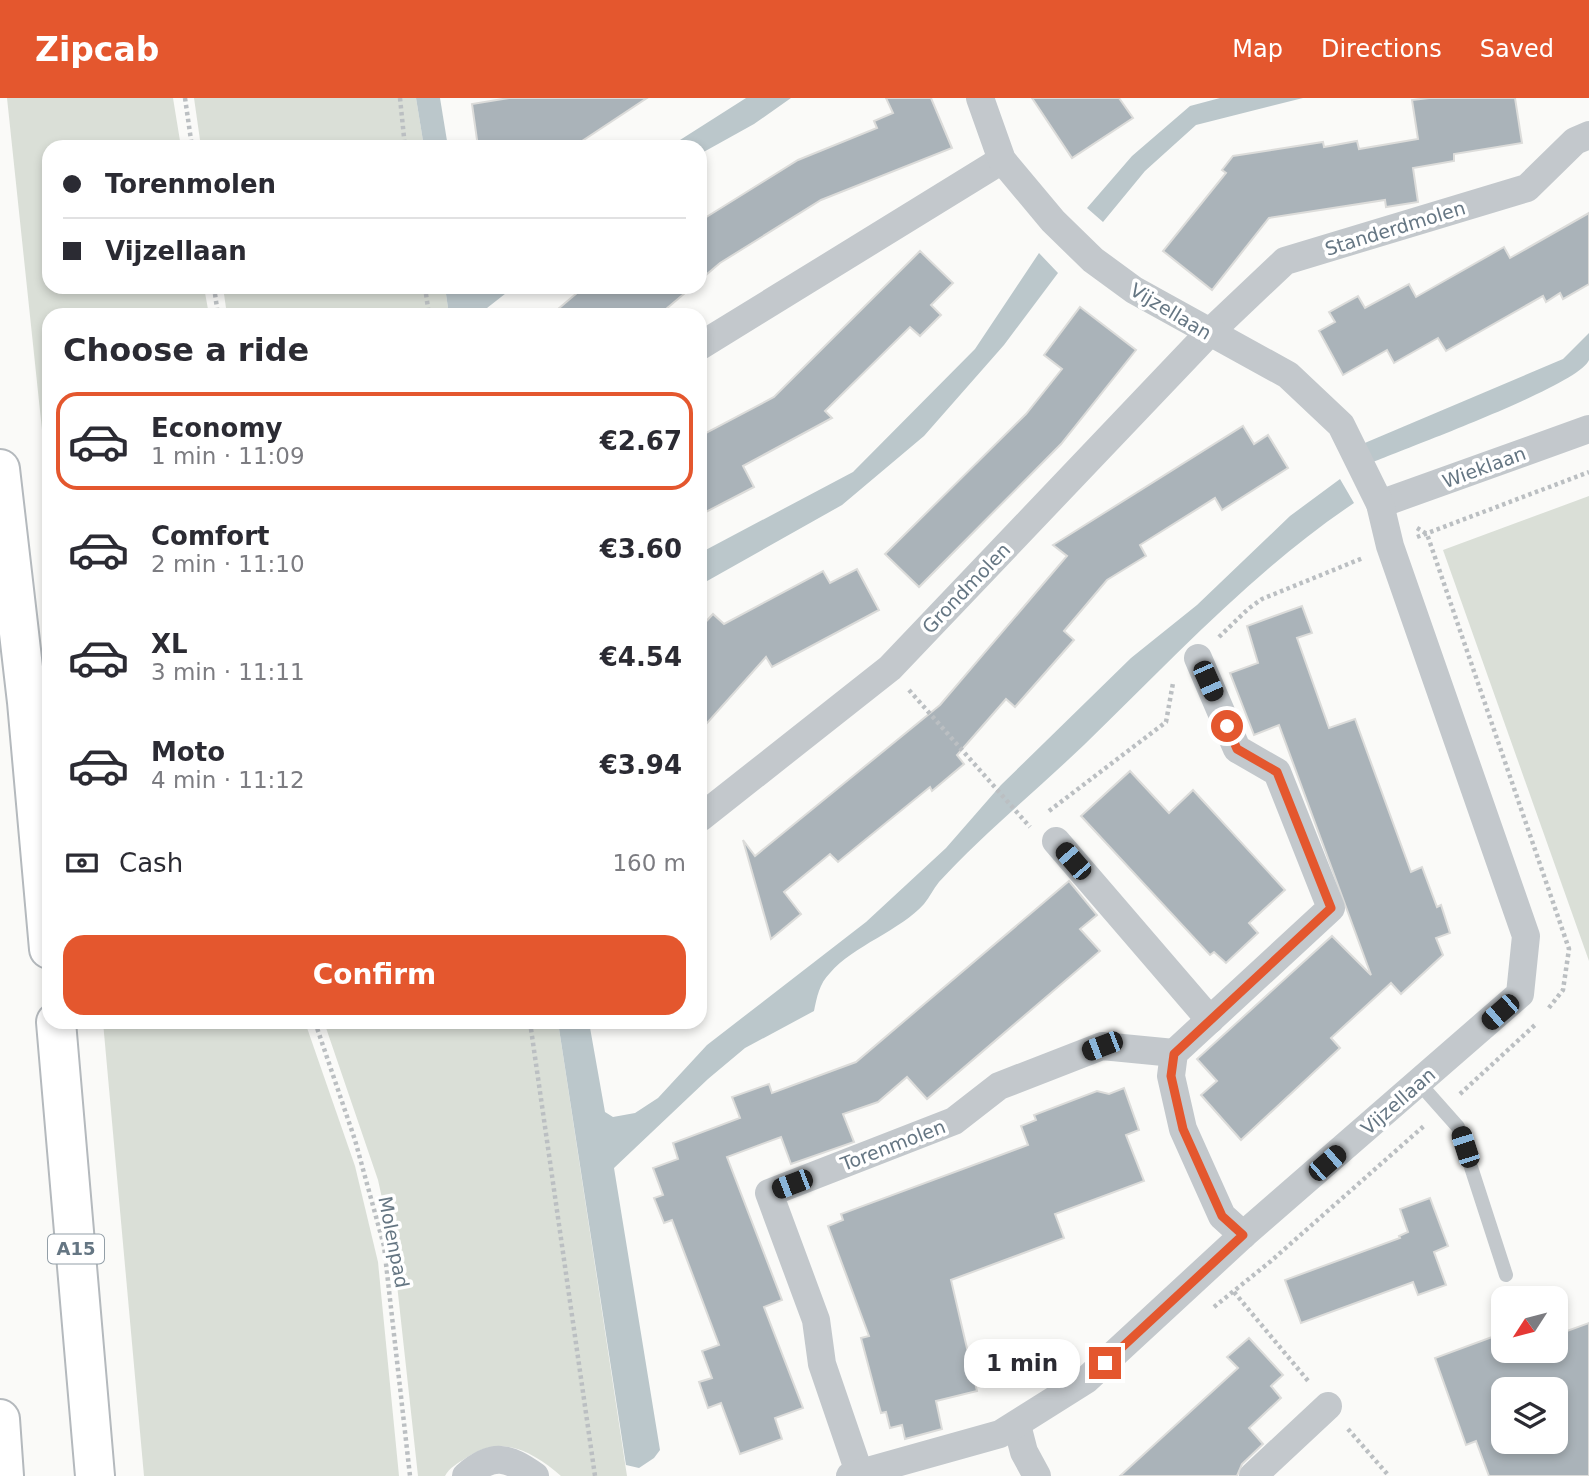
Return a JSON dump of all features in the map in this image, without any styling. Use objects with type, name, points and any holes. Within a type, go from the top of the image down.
[{"type":"highway","points":[[0,469],[27,702],[42,870]]},
{"type":"highway","name":"A15","points":[[57,1029],[95,1476]]},
{"type":"highway","points":[[0,1419],[4,1476]]},
{"type":"street","name":"Vijzellaan","points":[[855,1475],[1000,1434],[1086,1380],[1243,1235],[1520,994],[1526,936],[1390,546],[1380,505],[1342,425],[1288,375],[1134,290],[1093,260],[1053,221],[1002,160],[980,98]]},
{"type":"street","name":"Standerdmolen","points":[[1209,333],[1285,261],[1527,188],[1575,141],[1589,135]]},
{"type":"street","points":[[707,342],[1002,160]]},
{"type":"street","name":"Grondmolen","points":[[707,812],[890,668],[1209,333]]},
{"type":"street","name":"Wieklaan","points":[[1380,505],[1589,429]]},
{"type":"street","points":[[1198,658],[1237,749],[1277,772],[1331,908],[1174,1054],[1171,1076],[1183,1129],[1222,1216],[1243,1235]]},
{"type":"street","points":[[1056,841],[1210,1020]]},
{"type":"street","name":"Torenmolen","points":[[855,1475],[822,1364],[816,1320],[769,1193],[954,1121],[999,1086],[1102,1046],[1174,1054]]},
{"type":"street","points":[[1253,1476],[1328,1406]]},
{"type":"street","points":[[1017,1425],[1024,1452],[1037,1476]]},
{"type":"street","points":[[466,1476],[492,1460],[512,1461],[534,1476]]},
{"type":"lane","points":[[1419,1083],[1458,1127],[1506,1275]]},
{"type":"path","points":[[185,98],[191,140]]},
{"type":"path","points":[[400,98],[404,140]]},
{"type":"path","points":[[1028,826],[1166,722],[1174,681],[1248,609],[1262,599],[1390,546],[1589,472]]},
{"type":"path","points":[[1380,505],[1427,534],[1569,949],[1563,990],[1547,1011]]},
{"type":"path","points":[[890,668],[1015,811]]},
{"type":"path","name":"Vijzellaan","points":[[1212,1309],[1443,1109],[1539,1021]]},
{"type":"path","name":"Molenpad","points":[[317,1029],[355,1140],[384,1246],[410,1476]]},
{"type":"path","points":[[531,1029],[595,1476]]},
{"type":"path","points":[[1234,1292],[1389,1476]]},
{"type":"shaded area","points":[[7,98],[173,98],[180,140],[42,140],[42,294],[205,294],[208,308],[42,308],[42,430]]},
{"type":"shaded area","points":[[194,98],[416,98],[423,140],[200,140]]},
{"type":"shaded area","points":[[416,98],[440,98],[447,140],[423,140]]},
{"type":"shaded area","points":[[746,98],[791,98],[754,124],[707,150],[707,140],[680,140]]},
{"type":"shaded area","points":[[1220,98],[1303,98],[1196,125],[1145,171],[1103,222],[1087,208],[1132,156],[1190,106]]},
{"type":"shaded area","points":[[1039,253],[1058,273],[1004,345],[924,436],[842,505],[707,581],[707,549],[853,472],[975,349]]},
{"type":"shaded area","points":[[224,294],[446,294],[448,308],[226,308]]},
{"type":"shaded area","points":[[446,294],[505,294],[487,308],[448,308]]},
{"type":"shaded area","points":[[1589,333],[1589,360],[1578,371],[1556,385],[1371,463],[1360,445],[1563,359]]},
{"type":"shaded area","points":[[1340,479],[1354,503],[1317,529],[1247,587],[1085,744],[974,846],[914,913],[840,963],[823,982],[814,1011],[745,1048],[708,1079],[614,1168],[660,1450],[654,1458],[639,1468],[626,1465],[559,1029],[590,1029],[605,1112],[613,1117],[635,1113],[658,1098],[707,1045],[866,922],[946,848],[1001,785],[1131,658],[1197,605],[1290,516]]},
{"type":"shaded area","points":[[1589,496],[1589,961],[1443,550]]},
{"type":"shaded area","points":[[104,1029],[307,1029],[355,1166],[378,1262],[399,1476],[144,1476]]},
{"type":"shaded area","points":[[326,1029],[559,1029],[627,1476],[561,1476],[528,1453],[504,1446],[479,1451],[454,1466],[445,1476],[418,1476],[393,1248],[378,1180]]},
{"type":"building","points":[[509,98],[647,98],[584,140],[477,140],[472,104]]},
{"type":"building","points":[[886,98],[931,98],[952,148],[821,200],[720,263],[707,274],[707,217],[798,160],[877,128],[874,121],[893,113]]},
{"type":"building","points":[[1032,98],[1119,98],[1133,118],[1072,158]]},
{"type":"building","points":[[1515,98],[1522,143],[1454,154],[1454,161],[1413,168],[1418,202],[1386,207],[1385,200],[1269,218],[1212,290],[1163,251],[1226,173],[1222,170],[1233,156],[1323,142],[1324,147],[1357,141],[1359,149],[1418,139],[1412,100]]},
{"type":"building","points":[[1589,213],[1589,284],[1563,299],[1560,293],[1546,302],[1543,296],[1446,351],[1438,338],[1394,363],[1387,350],[1343,375],[1319,331],[1335,322],[1329,312],[1358,296],[1365,308],[1409,284],[1416,297],[1504,247],[1510,258]]},
{"type":"building","points":[[920,251],[953,283],[931,305],[941,315],[920,336],[910,327],[825,411],[832,418],[743,466],[754,487],[707,511],[707,432],[774,397]]},
{"type":"building","points":[[576,294],[684,294],[667,308],[559,308]]},
{"type":"building","points":[[1080,307],[1136,350],[1061,444],[919,587],[885,554],[1026,414],[1062,369],[1044,355]]},
{"type":"building","points":[[1243,426],[1254,444],[1268,435],[1288,468],[1222,510],[1215,498],[1140,545],[1146,556],[1107,580],[1064,631],[1074,640],[1015,707],[1006,699],[957,755],[964,764],[932,791],[930,787],[838,862],[830,854],[784,892],[801,914],[771,939],[743,840],[755,856],[940,705],[1067,556],[1053,545]]},
{"type":"building","points":[[857,569],[879,610],[772,667],[766,657],[707,723],[707,620],[713,614],[724,624],[823,571],[830,583]]},
{"type":"building","points":[[1302,606],[1312,633],[1297,638],[1329,728],[1355,719],[1411,872],[1422,867],[1437,907],[1441,905],[1450,933],[1436,938],[1443,955],[1401,994],[1391,983],[1331,1038],[1340,1048],[1241,1140],[1201,1095],[1217,1081],[1197,1059],[1332,936],[1371,975],[1279,725],[1254,735],[1230,673],[1258,663],[1247,626]]},
{"type":"building","points":[[1130,771],[1169,813],[1193,790],[1285,890],[1249,923],[1258,933],[1226,963],[1214,952],[1210,955],[1081,816]]},
{"type":"building","points":[[1069,881],[1097,915],[1080,929],[1100,951],[927,1099],[907,1077],[878,1102],[843,1114],[854,1142],[791,1164],[781,1137],[727,1157],[782,1300],[764,1307],[803,1408],[775,1418],[782,1439],[740,1454],[721,1403],[708,1408],[699,1382],[712,1378],[702,1351],[719,1345],[672,1220],[664,1223],[654,1198],[663,1195],[653,1168],[678,1159],[673,1143],[740,1118],[732,1097],[769,1084],[772,1093],[856,1062]]},
{"type":"building","points":[[1124,1088],[1139,1130],[1126,1135],[1144,1181],[1055,1214],[1064,1238],[951,1280],[977,1391],[936,1401],[942,1429],[905,1439],[902,1425],[890,1428],[886,1412],[881,1413],[861,1338],[869,1336],[828,1226],[843,1220],[841,1214],[1028,1145],[1021,1126],[1036,1120],[1034,1115],[1097,1091],[1109,1094]]},
{"type":"building","points":[[1430,1198],[1448,1246],[1434,1252],[1446,1285],[1418,1295],[1413,1282],[1301,1323],[1285,1280],[1400,1238],[1399,1236],[1408,1232],[1400,1209]]},
{"type":"building","points":[[1589,1323],[1589,1476],[1489,1476],[1476,1441],[1466,1445],[1435,1358],[1491,1337],[1491,1363],[1568,1363],[1568,1331]]},
{"type":"building","points":[[1249,1338],[1283,1375],[1271,1386],[1281,1398],[1249,1428],[1263,1444],[1242,1464],[1237,1476],[1120,1476],[1238,1368],[1227,1357]]},
{"type":"route","points":[[1105,1363],[1243,1235],[1222,1216],[1183,1129],[1171,1076],[1174,1054],[1331,908],[1277,772],[1237,749],[1227,726]]}]
